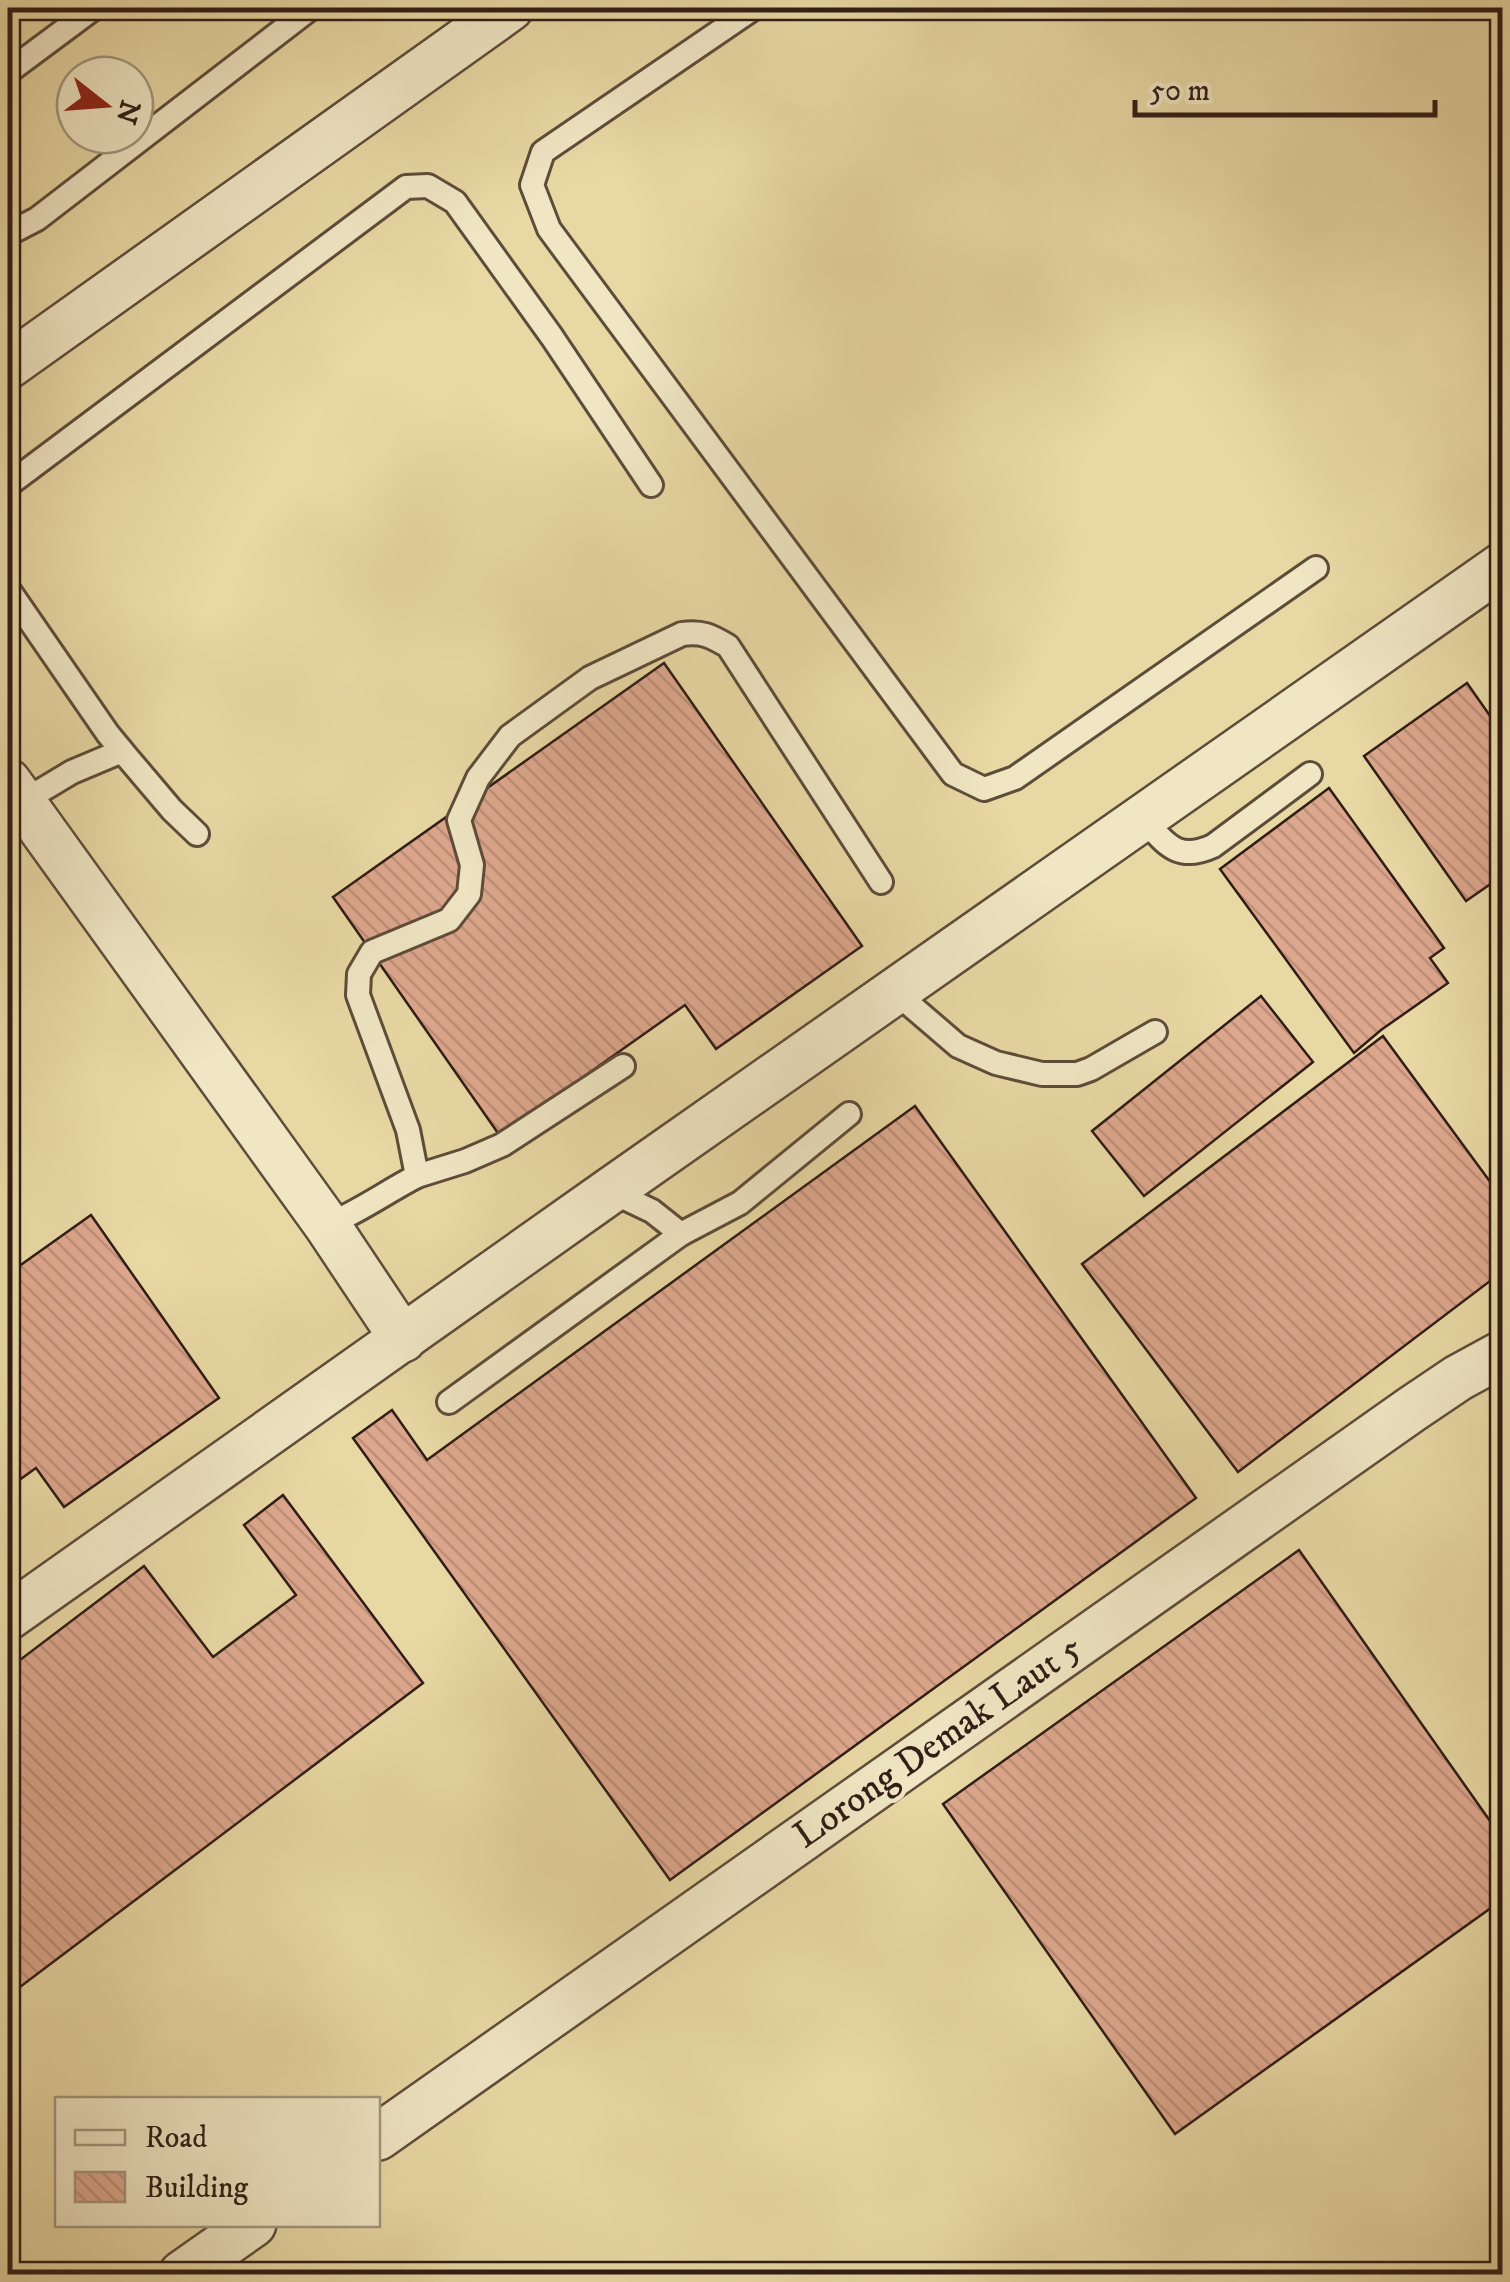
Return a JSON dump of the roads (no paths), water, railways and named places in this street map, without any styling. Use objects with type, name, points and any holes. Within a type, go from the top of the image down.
[{"type":"street","points":[[8,366],[510,8]]},
{"type":"street","points":[[8,1617],[1502,566]]},
{"type":"street","points":[[15,792],[327,1225],[403,1338]]},
{"type":"street","name":"Lorong Demak Laut 5","points":[[380,2136],[1412,1409],[1502,1354]]},
{"type":"street","points":[[182,2274],[249,2227]]},
{"type":"lane","points":[[8,72],[94,8]]},
{"type":"lane","points":[[8,234],[37,219],[310,8]]},
{"type":"lane","points":[[754,8],[543,152],[532,185],[549,229],[953,774],[984,789],[1015,778],[1316,568]]},
{"type":"lane","points":[[8,485],[406,187],[428,186],[455,202],[651,485]]},
{"type":"lane","points":[[8,589],[108,734],[197,834]]},
{"type":"lane","points":[[417,1176],[408,1130],[358,995],[359,974],[372,952],[449,920],[469,894],[472,865],[459,820],[478,778],[510,736],[590,678],[682,634],[709,634],[728,646],[881,882]]},
{"type":"lane","points":[[15,792],[122,751]]},
{"type":"lane","points":[[1142,818],[1172,848],[1198,853],[1310,774]]},
{"type":"lane","points":[[894,991],[958,1046],[996,1063],[1042,1074],[1077,1074],[1091,1069],[1155,1032]]},
{"type":"lane","points":[[327,1225],[417,1176],[502,1146],[623,1066]]},
{"type":"lane","points":[[449,1402],[681,1234],[740,1203],[849,1114]]},
{"type":"lane","points":[[610,1191],[652,1211],[681,1234]]}]
